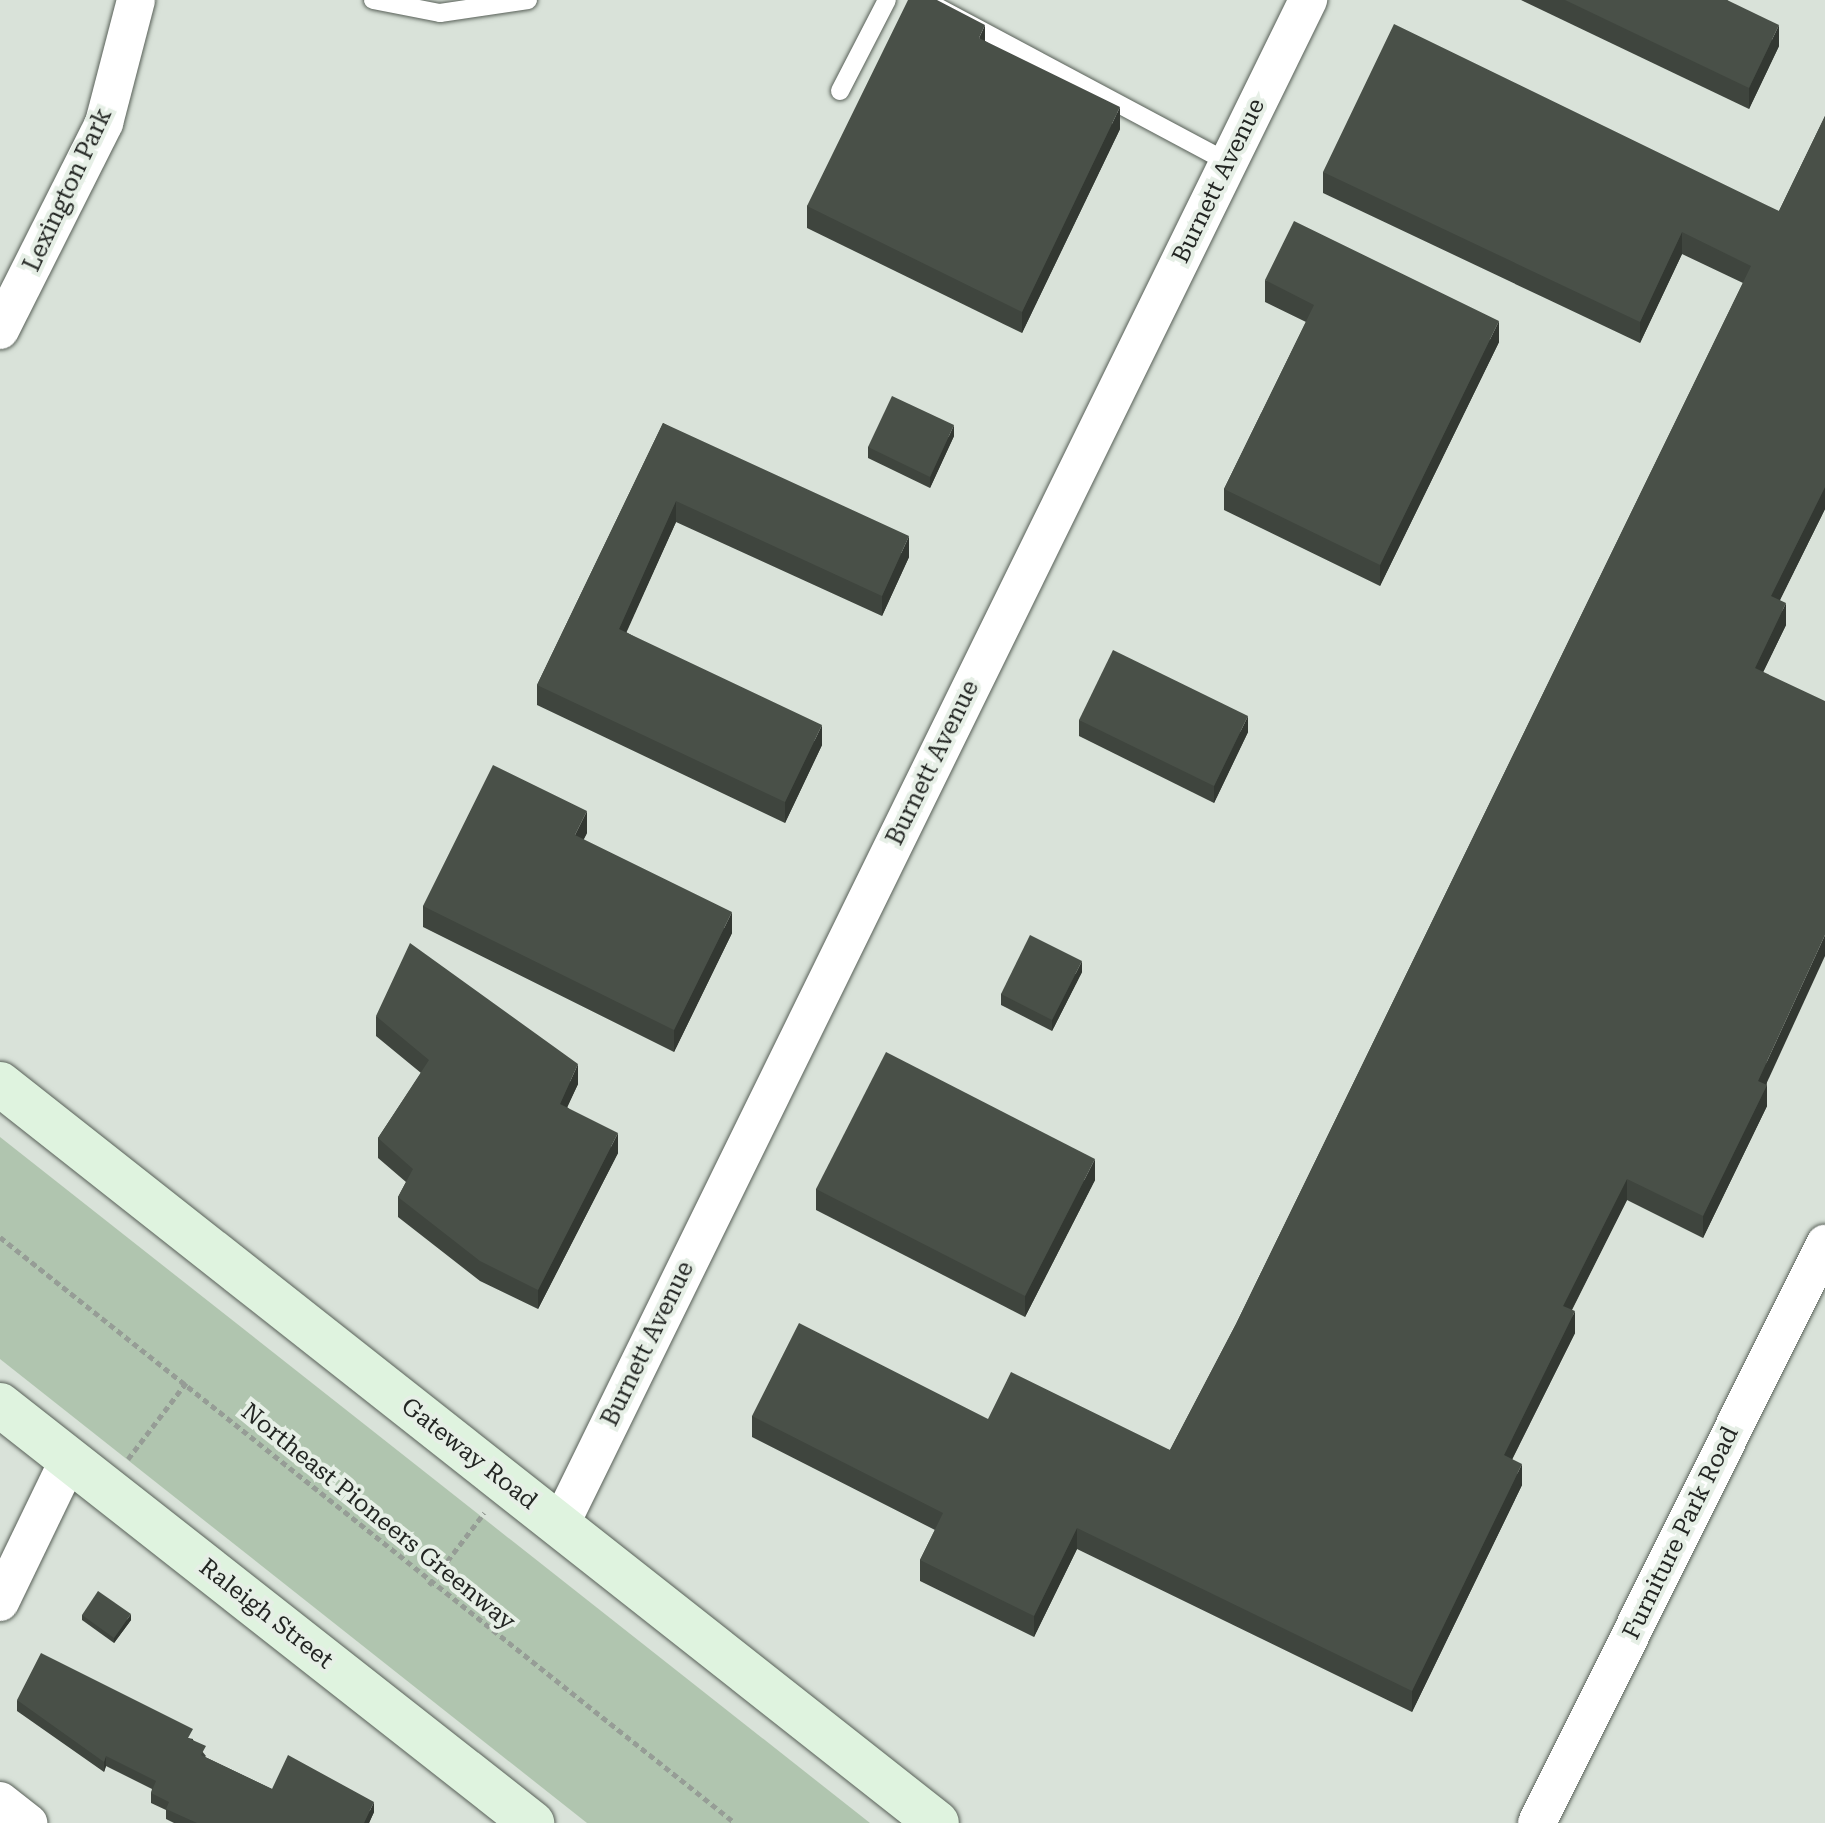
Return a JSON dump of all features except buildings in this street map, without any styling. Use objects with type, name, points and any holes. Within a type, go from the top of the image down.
[{"type":"main road","name":"Gateway Road","points":[[0,1084],[937,1823]]},
{"type":"main road","name":"Raleigh Street","points":[[0,1405],[532,1823]]},
{"type":"street","name":"Lexington Park","points":[[0,330],[104,123],[136,0]]},
{"type":"street","name":"Burnett Avenue","points":[[560,1525],[1228,162],[1303,1]]},
{"type":"street","name":"Furniture Park Road","points":[[1537,1823],[1825,1244]]},
{"type":"street","points":[[0,1602],[69,1459]]},
{"type":"street","points":[[0,1801],[28,1823]]},
{"type":"lane","points":[[373,0],[440,13],[528,0]]},
{"type":"lane","points":[[840,91],[887,0]]},
{"type":"lane","points":[[924,0],[1228,162]]},
{"type":"path","name":"Northeast Pioneers Greenway","points":[[0,1237],[186,1383],[429,1585],[735,1823]]},
{"type":"path","points":[[106,1488],[186,1383]]},
{"type":"path","points":[[429,1585],[506,1483]]},
{"type":"green space","points":[[0,1137],[870,1823],[587,1823],[0,1359]]}]
